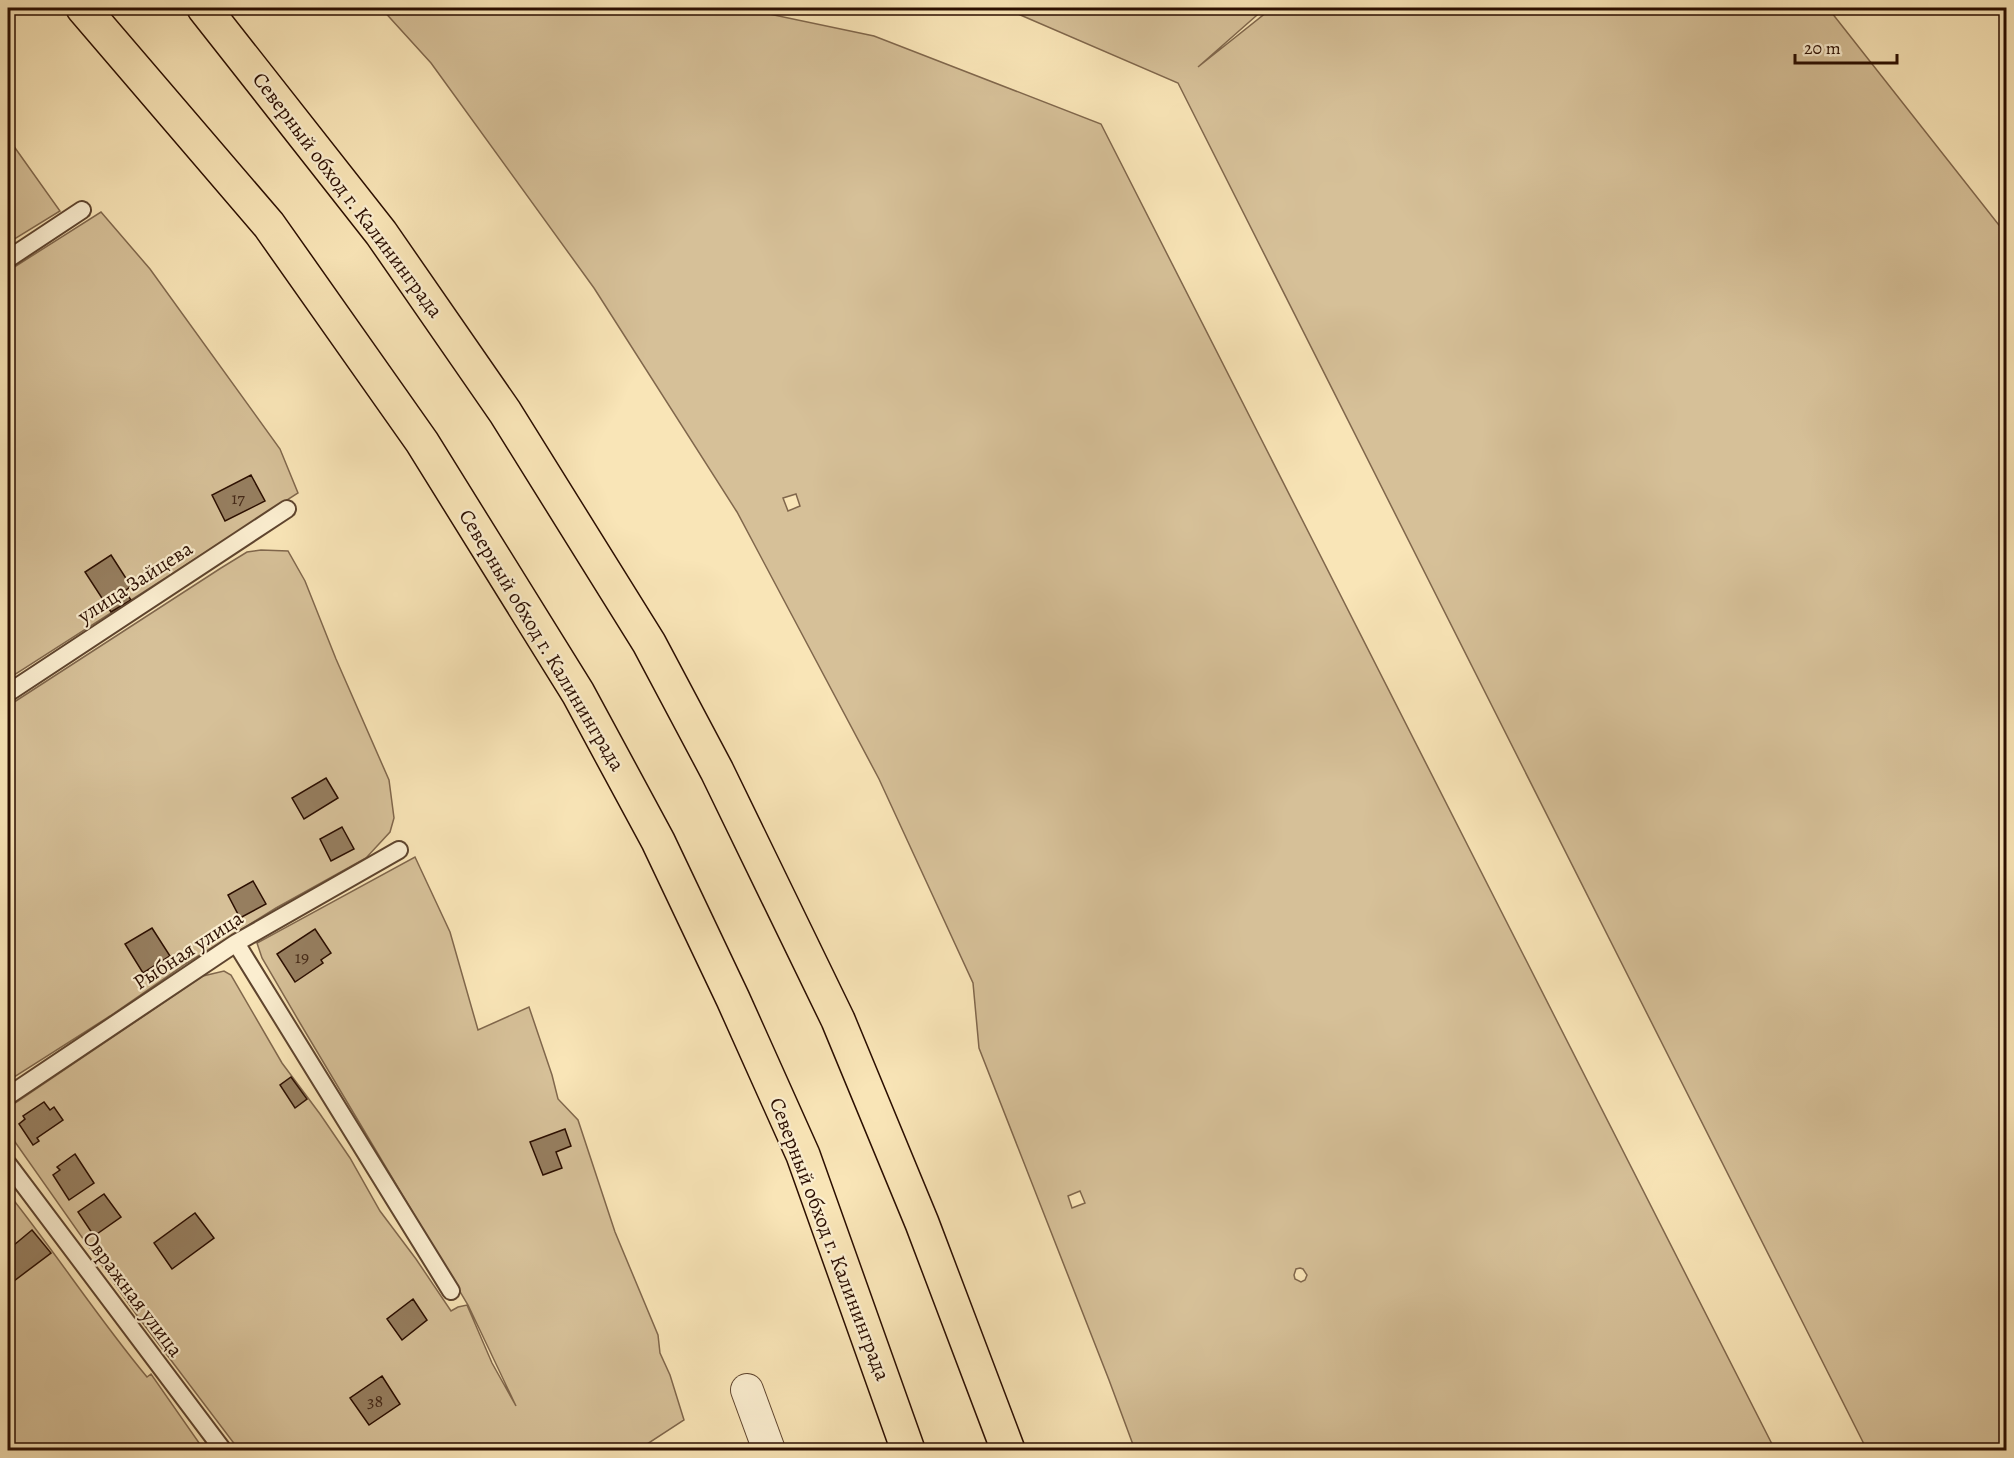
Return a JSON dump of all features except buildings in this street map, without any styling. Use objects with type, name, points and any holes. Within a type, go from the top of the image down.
[{"type":"highway","name":"Северный обход г. Калининграда","points":[[83,8],[269,225],[422,442],[578,693],[658,841],[733,999],[803,1155],[908,1450]]},
{"type":"highway","name":"Северный обход г. Калининграда","points":[[204,8],[381,233],[505,412],[649,643],[717,771],[837,1020],[922,1223],[1008,1450]]},
{"type":"street","points":[[747,1390],[769,1450]]},
{"type":"lane","points":[[8,259],[82,210]]},
{"type":"lane","name":"улица Зайцева","points":[[8,693],[287,509]]},
{"type":"lane","name":"Рыбная улица","points":[[8,1096],[236,943],[399,850]]},
{"type":"lane","points":[[236,943],[451,1291]]},
{"type":"lane","name":"Овражная улица","points":[[8,1164],[223,1450]]},
{"type":"shaded area","points":[[381,8],[741,8],[874,36],[1101,124],[1775,1450],[1135,1450],[979,1048],[973,983],[879,779],[737,512],[594,288],[431,63]],"holes":[[[796,494],[800,506],[788,511],[783,498]],[[1080,1191],[1085,1203],[1072,1208],[1068,1196]],[[1296,1269],[1303,1269],[1307,1275],[1305,1280],[1301,1282],[1295,1279]]]},
{"type":"shaded area","points":[[1004,8],[1265,8],[1198,67],[1272,8],[1828,8],[2006,234],[2006,1450],[1867,1450],[1178,83]]},
{"type":"shaded area","points":[[8,138],[60,211],[8,243]]},
{"type":"shaded area","points":[[101,212],[150,269],[280,449],[298,493],[8,679],[8,271]]},
{"type":"shaded area","points":[[288,551],[305,581],[389,780],[394,818],[390,832],[366,858],[276,908],[187,963],[110,1016],[8,1081],[8,706],[221,568],[247,552]]},
{"type":"shaded area","points":[[415,857],[450,932],[478,1030],[529,1007],[558,1099],[578,1120],[615,1232],[658,1335],[660,1353],[670,1375],[684,1420],[638,1450],[239,1450],[136,1314],[8,1132],[8,1108],[203,976],[224,971],[231,975],[282,1063],[350,1158],[380,1211],[451,1311],[467,1305],[492,1363],[516,1406],[468,1305],[262,958],[257,943]]},
{"type":"shaded area","points":[[8,1193],[129,1355],[147,1377],[151,1374],[204,1450],[8,1450]]}]
